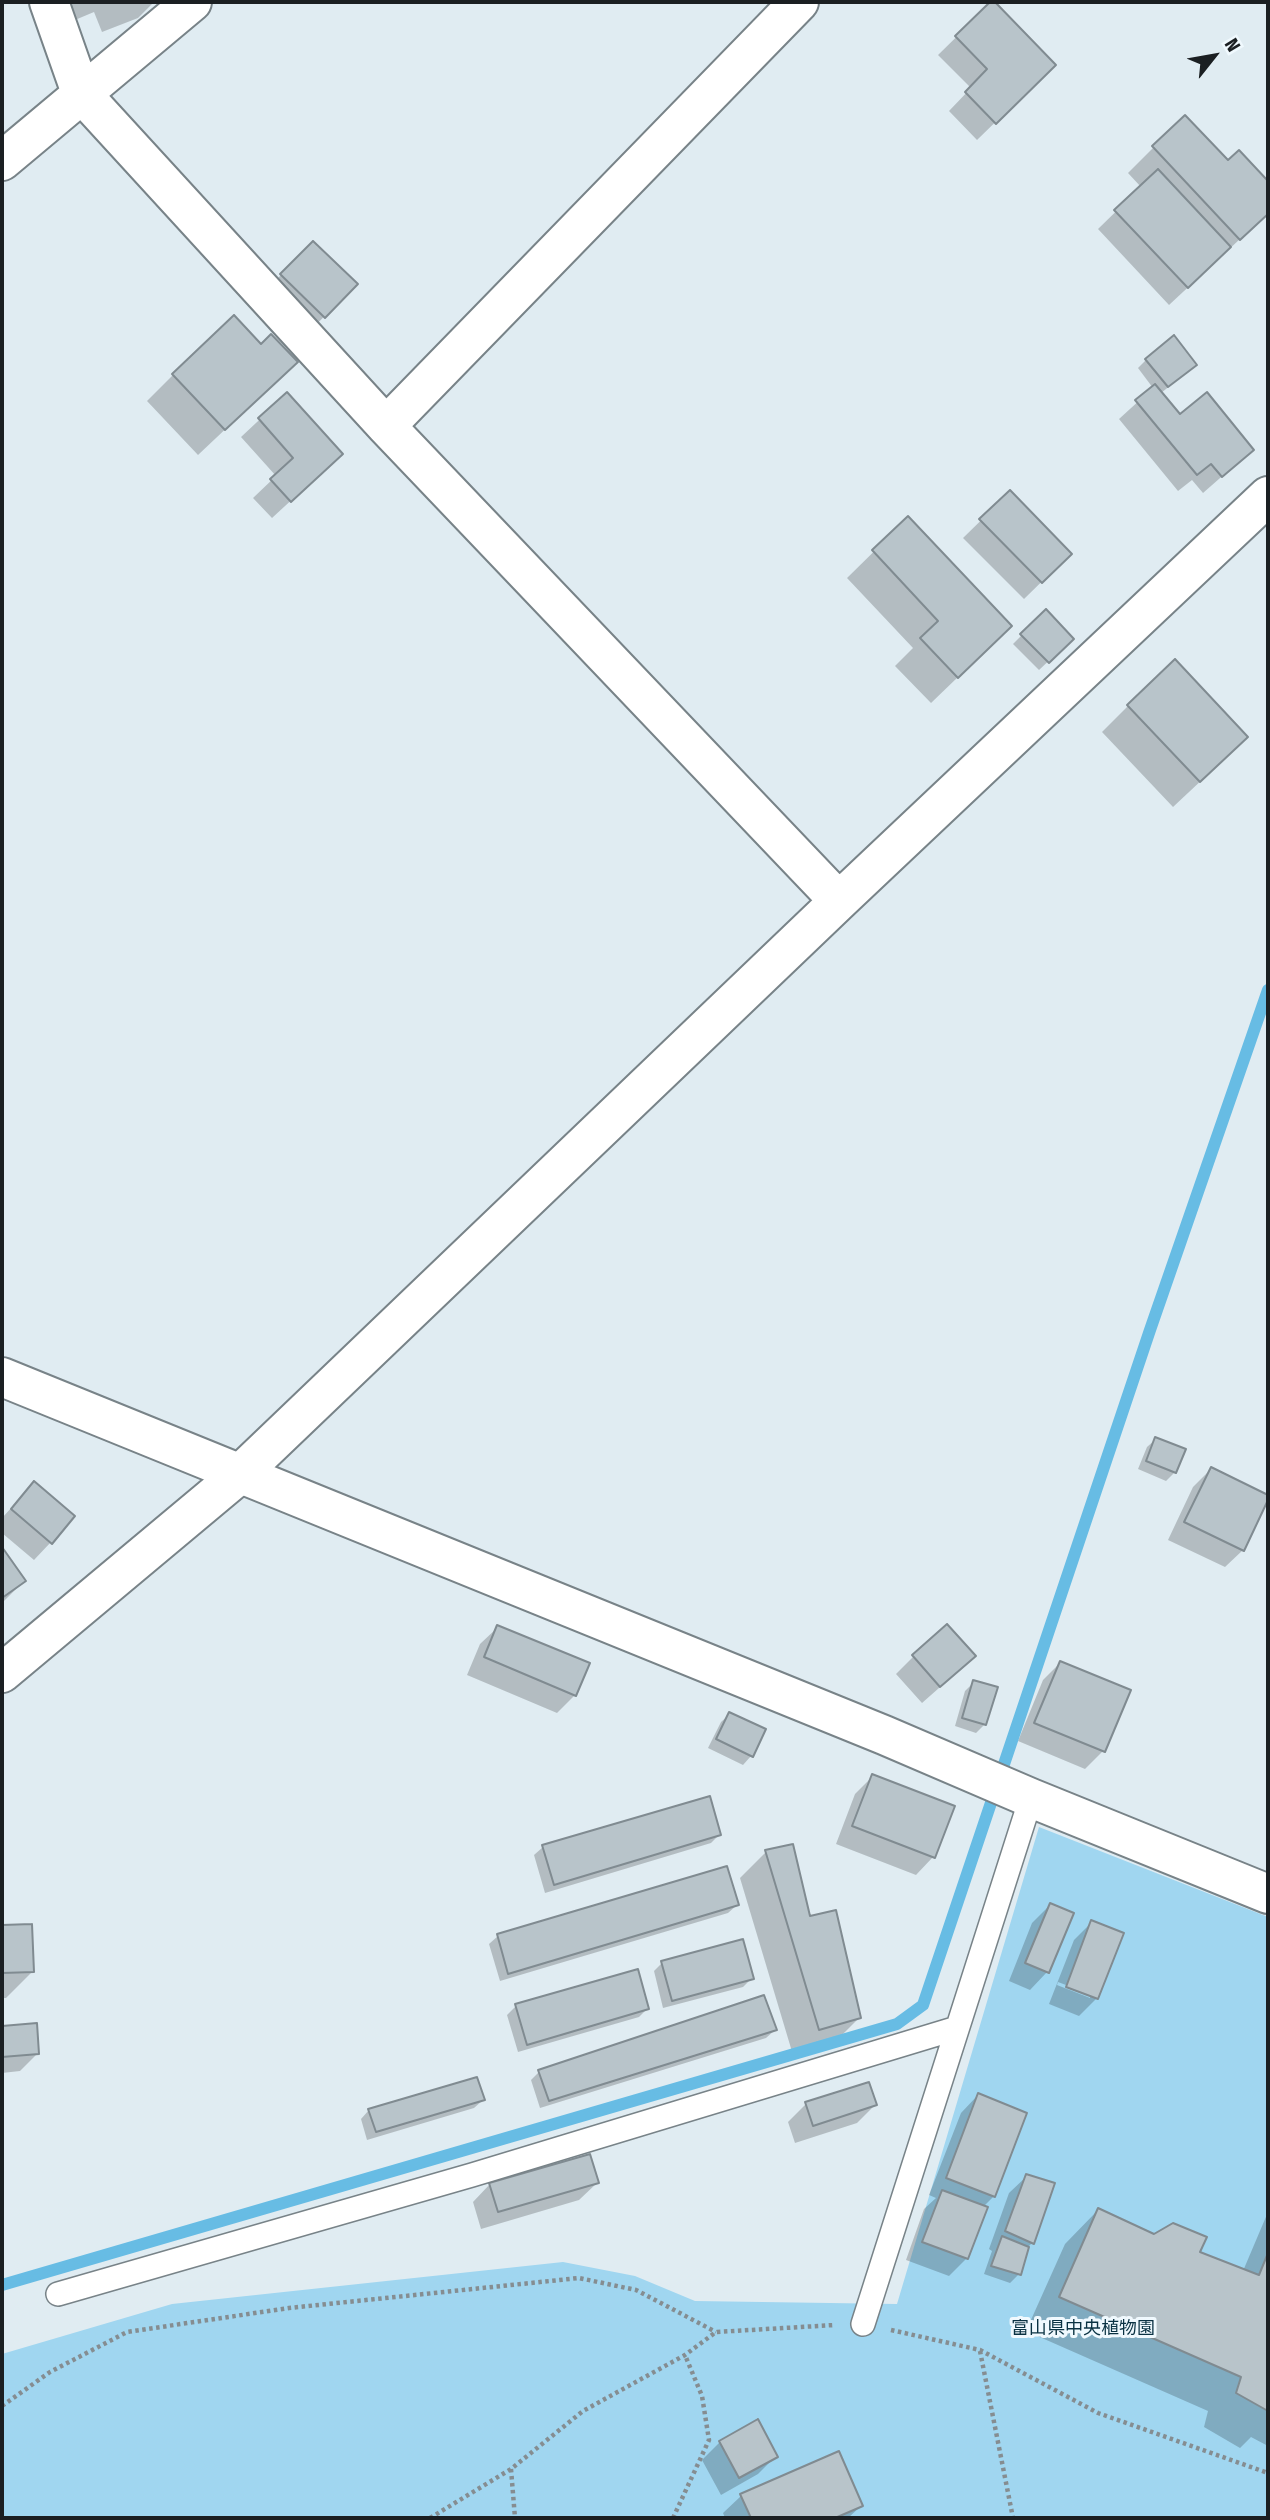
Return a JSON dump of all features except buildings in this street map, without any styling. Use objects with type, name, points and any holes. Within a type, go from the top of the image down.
[{"type":"street","points":[[48,2],[81,93],[386,426],[839,901]]},
{"type":"street","points":[[2,161],[192,2]]},
{"type":"street","points":[[386,426],[799,2]]},
{"type":"street","points":[[2,1674],[240,1474],[839,901],[1268,496]]},
{"type":"street","points":[[2,1377],[1268,1894]]},
{"type":"lane","points":[[863,2324],[1031,1798]]},
{"type":"lane","points":[[58,2294],[485,2171],[957,2028]]},
{"type":"path","points":[[2,2406],[50,2372],[127,2332],[289,2308],[579,2278],[636,2290],[716,2332],[863,2324],[980,2350],[1098,2413],[1268,2473]]},
{"type":"path","points":[[430,2518],[511,2469],[583,2411],[685,2355],[716,2332]]},
{"type":"path","points":[[980,2350],[1013,2518]]},
{"type":"path","points":[[673,2518],[709,2440],[702,2396],[685,2355]]},
{"type":"path","points":[[511,2469],[515,2518]]},
{"type":"green space","name":"富山県中央植物園","points":[[1039,1827],[1268,1917],[1268,2518],[2,2518],[2,2354],[172,2304],[563,2262],[635,2276],[695,2301],[897,2304]]},
{"type":"waterway","points":[[2,2285],[897,2024],[923,2005],[1150,1330],[1268,990]]}]
